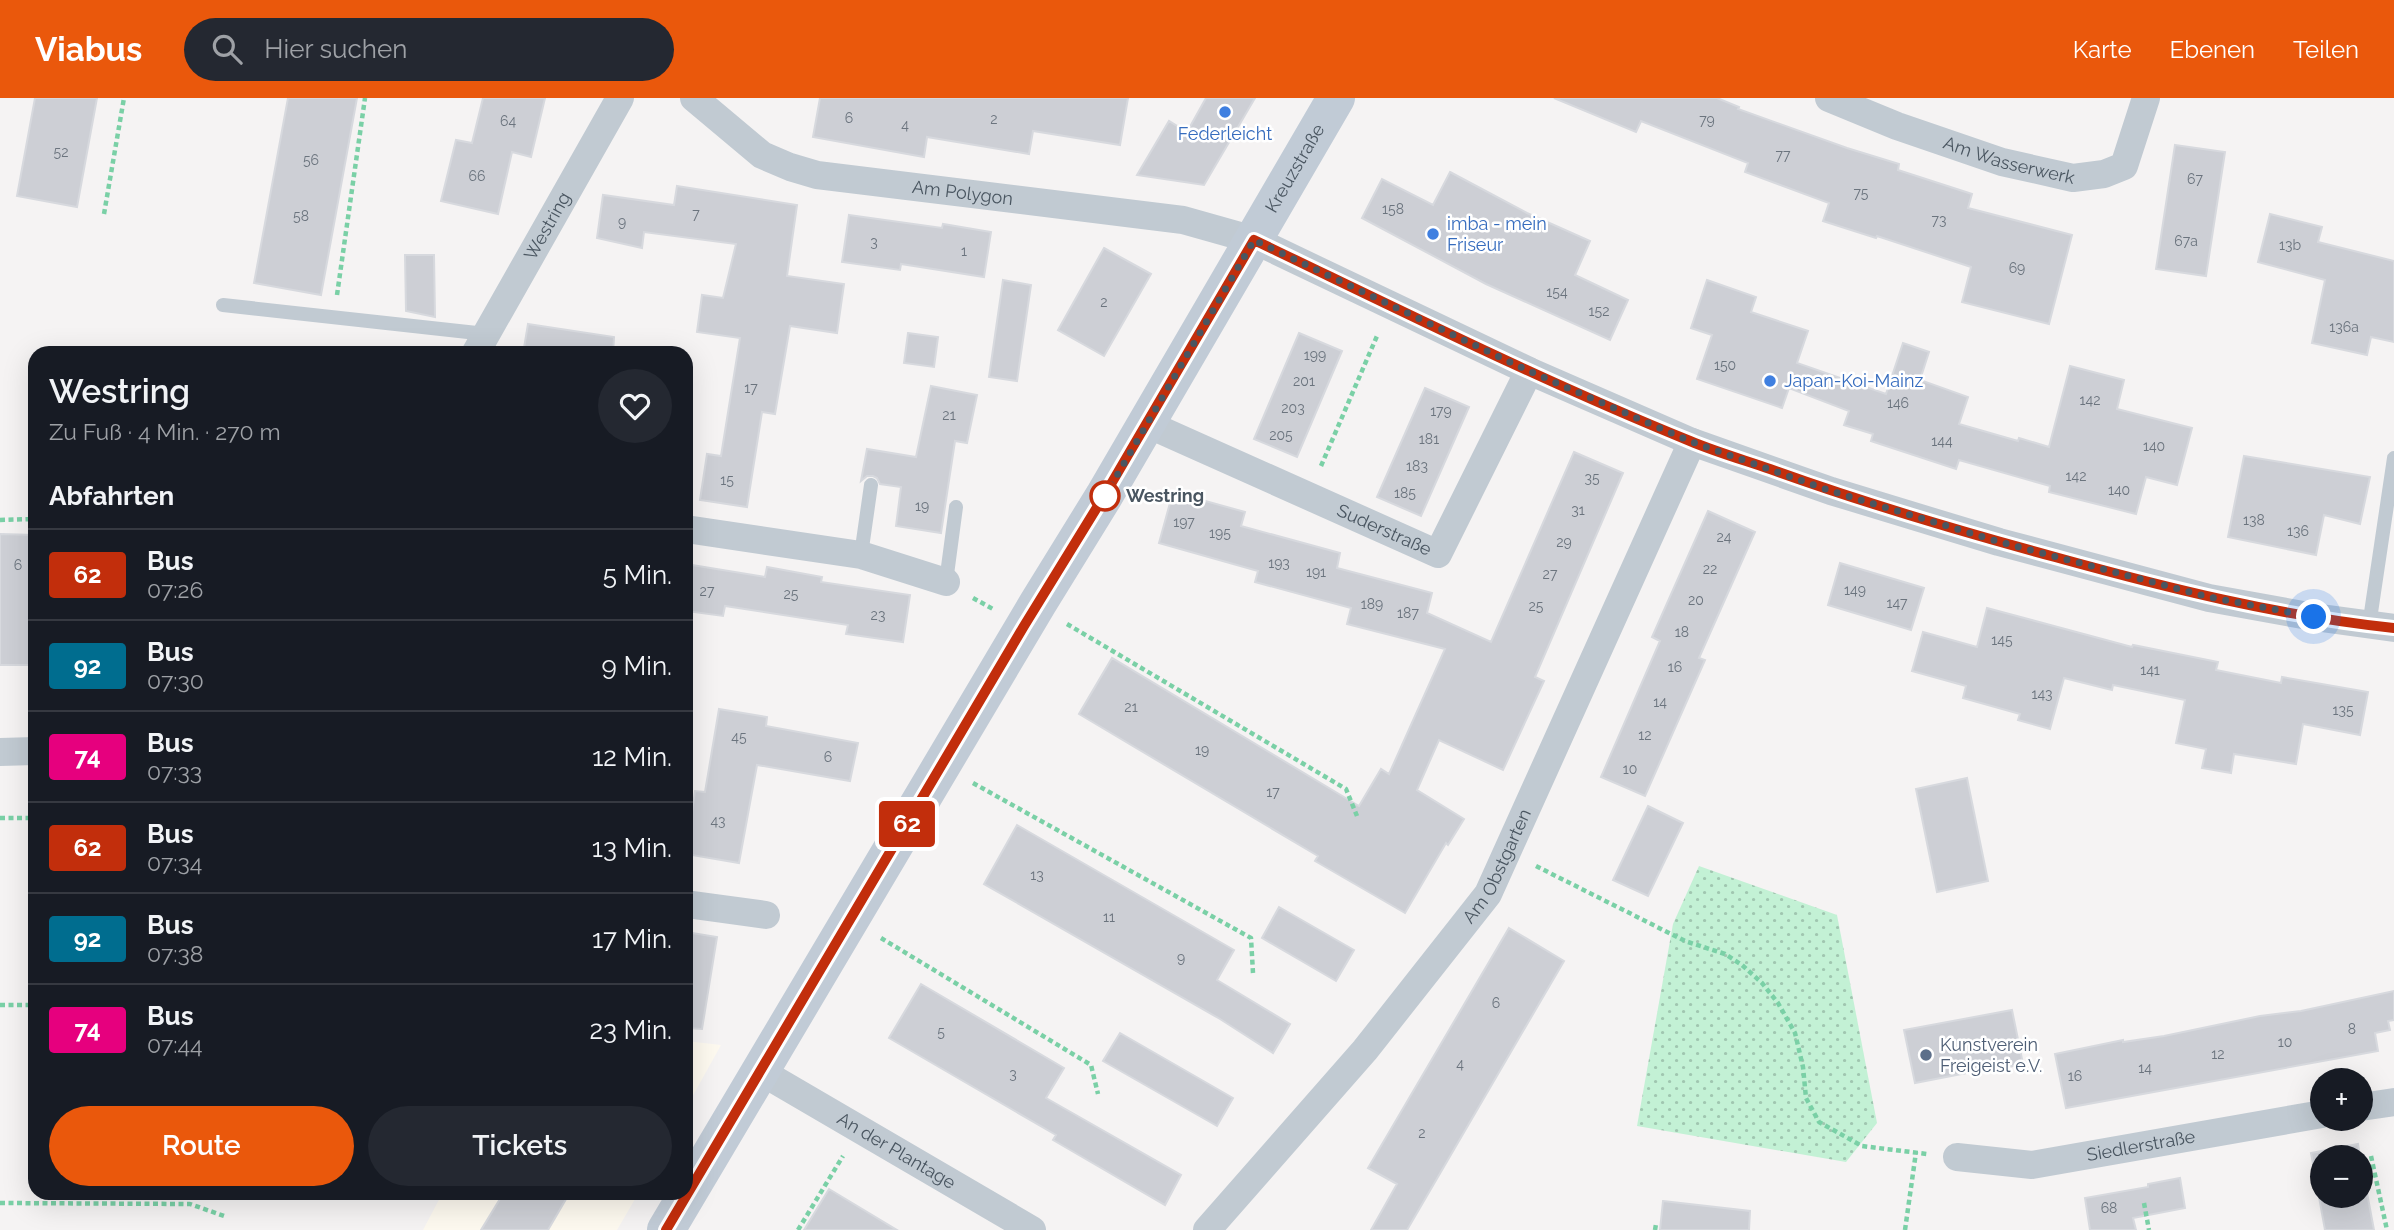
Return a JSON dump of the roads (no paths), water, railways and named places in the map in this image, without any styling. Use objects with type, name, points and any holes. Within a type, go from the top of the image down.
[{"type":"street","name":"Westring","points":[[481,344],[620,98]]},
{"type":"street","name":"Am Polygon","points":[[694,98],[762,155],[817,175],[1183,220],[1254,240]]},
{"type":"street","name":"Kreuzstraße","points":[[693,1184],[1031,614],[1104,496],[1336,98]]},
{"type":"street","name":"Am Wasserwerk","points":[[1829,98],[1897,126],[2002,162],[2073,178],[2104,174],[2124,166],[2146,98]]},
{"type":"street","points":[[1254,240],[1529,371],[1692,442],[1831,491],[2000,542],[2209,597],[2381,627]]},
{"type":"street","name":"Suderstraße","points":[[1146,423],[1438,554],[1529,371]]},
{"type":"street","name":"Am Obstgarten","points":[[1207,1230],[1389,1018],[1488,894],[1692,442]]},
{"type":"street","points":[[693,530],[861,555],[946,582]]},
{"type":"street","points":[[0,752],[28,751]]},
{"type":"street","points":[[693,905],[766,915]]},
{"type":"street","name":"An der Plantage","points":[[760,1071],[1031,1230]]},
{"type":"street","points":[[2373,1106],[2394,1102]]},
{"type":"street","name":"Siedlerstraße","points":[[1957,1157],[2032,1166],[2310,1116]]},
{"type":"street","name":"Kreuzstraße","points":[[666,1230],[684,1200]]},
{"type":"lane","points":[[223,304],[334,316],[481,344]]},
{"type":"lane","points":[[2381,627],[2394,458]]},
{"type":"lane","points":[[861,555],[871,485]]},
{"type":"lane","points":[[946,582],[956,507]]},
{"type":"place","name":"Federleicht","points":[[1225,112]]},
{"type":"place","name":"imba - mein Friseur","points":[[1433,234]]},
{"type":"place","name":"Japan-Koi-Mainz","points":[[1770,381]]},
{"type":"place","name":"Westring","points":[[1105,496]]},
{"type":"place","name":"Kunstverein Freigeist e.V.","points":[[1926,1055]]}]
